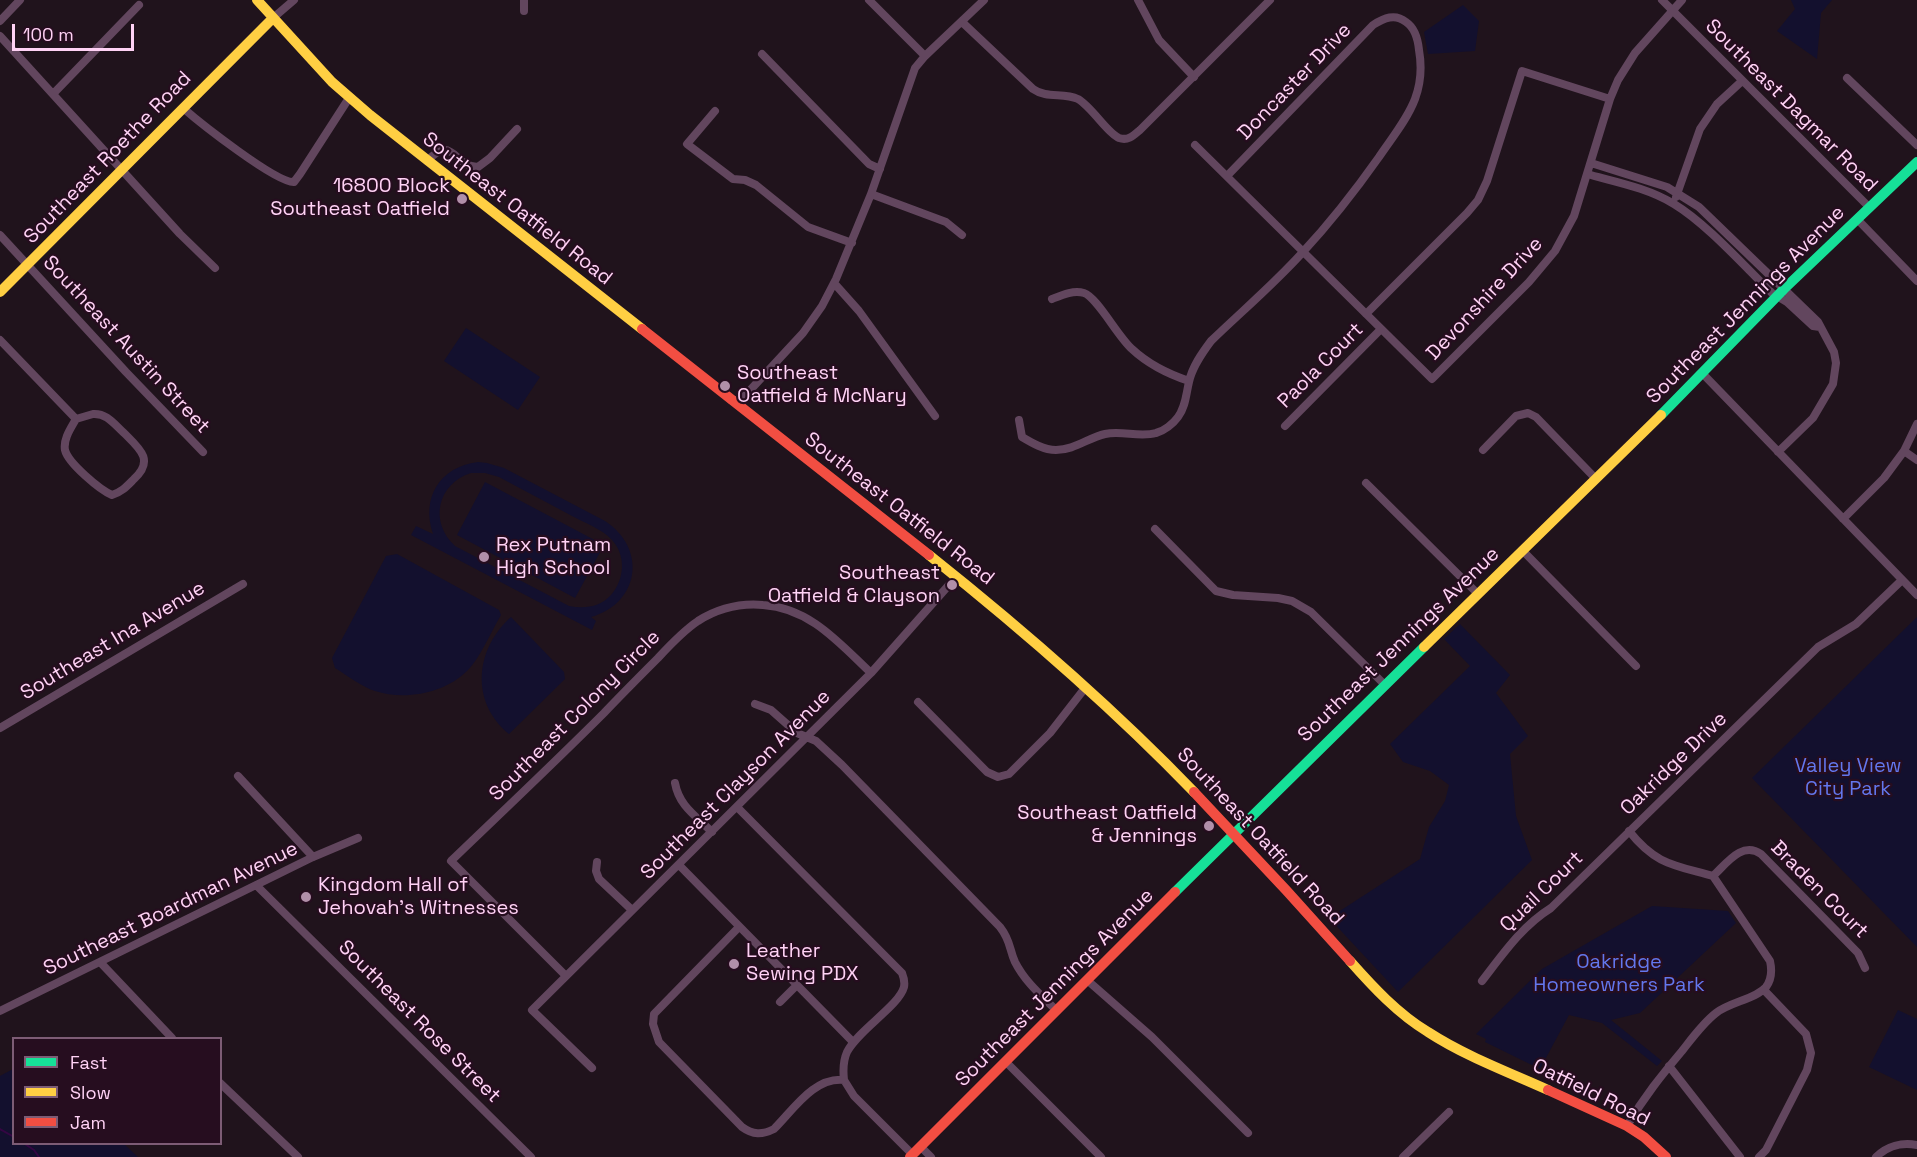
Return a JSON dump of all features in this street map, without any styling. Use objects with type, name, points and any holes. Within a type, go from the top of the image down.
[{"type":"main road","name":"Southeast Oatfield Road","points":[[257,0],[332,82],[350,98],[956,577],[1085,688],[1154,750],[1356,968],[1404,1016],[1437,1039],[1496,1067]]},
{"type":"main road","name":"Southeast Roethe Road","points":[[0,292],[273,18]]},
{"type":"main road","name":"Southeast Jennings Avenue","points":[[914,1153],[1233,834],[1703,374],[1781,293],[1917,162]]},
{"type":"main road","name":"Oatfield Road","points":[[1496,1067],[1627,1126],[1644,1137],[1666,1157]]},
{"type":"street","points":[[0,21],[20,0]]},
{"type":"street","name":"Southeast Roethe Road","points":[[273,18],[294,0]]},
{"type":"street","points":[[524,0],[524,11]]},
{"type":"street","points":[[869,0],[925,56]]},
{"type":"street","points":[[730,400],[741,400],[803,333],[822,306],[852,243],[913,73],[925,56],[984,0]]},
{"type":"street","points":[[1138,0],[1159,40],[1194,77]]},
{"type":"street","points":[[962,22],[1033,89],[1046,95],[1066,96],[1079,100],[1115,135],[1120,138],[1129,138],[1194,77],[1270,0]]},
{"type":"street","name":"Southeast Dagmar Road","points":[[1662,0],[1870,208]]},
{"type":"street","points":[[1674,11],[1682,0]]},
{"type":"street","points":[[53,94],[139,5]]},
{"type":"street","name":"Devonshire Drive","points":[[1195,145],[1432,379],[1547,261],[1574,216],[1618,80],[1635,53],[1674,11]]},
{"type":"street","name":"Doncaster Drive","points":[[1227,176],[1373,25],[1384,18],[1395,17],[1406,21],[1416,35],[1421,61],[1420,83],[1414,102],[1360,184],[1304,252]]},
{"type":"street","points":[[0,36],[180,234],[215,268]]},
{"type":"street","points":[[762,54],[869,164],[880,169]]},
{"type":"street","points":[[1366,314],[1478,200],[1487,181],[1522,71],[1610,99]]},
{"type":"street","points":[[1847,78],[1917,145]]},
{"type":"street","points":[[1674,203],[1700,129],[1717,104],[1742,81]]},
{"type":"street","points":[[183,108],[259,165],[288,182],[294,182],[350,98]]},
{"type":"street","points":[[716,111],[687,144],[733,179],[745,180],[756,185],[808,226],[852,243]]},
{"type":"street","points":[[427,161],[436,152],[444,149],[469,165],[478,167],[490,158],[517,129]]},
{"type":"street","points":[[1591,163],[1649,180],[1677,192],[1699,207],[1787,302],[1813,326],[1820,327],[1834,352],[1836,363],[1833,384],[1813,417],[1778,452]]},
{"type":"street","points":[[1587,174],[1644,190],[1674,203],[1781,293]]},
{"type":"street","points":[[871,194],[954,226],[962,234]]},
{"type":"street","points":[[1858,220],[1917,280]]},
{"type":"street","name":"Southeast Austin Street","points":[[0,235],[203,452]]},
{"type":"street","points":[[1019,420],[1022,437],[1038,446],[1055,450],[1069,449],[1097,436],[1113,433],[1154,434],[1168,427],[1177,419],[1184,406],[1189,381],[1199,358],[1211,341],[1304,252]]},
{"type":"street","points":[[834,283],[859,311],[934,416]]},
{"type":"street","points":[[1052,299],[1074,292],[1085,293],[1098,304],[1111,325],[1132,350],[1170,374],[1189,381]]},
{"type":"street","name":"Paola Court","points":[[1285,426],[1381,329]]},
{"type":"street","points":[[0,340],[76,419]]},
{"type":"street","points":[[1703,374],[1917,596]]},
{"type":"street","points":[[1483,450],[1516,416],[1528,413],[1536,417],[1596,478]]},
{"type":"street","points":[[100,414],[108,417],[141,450],[144,460],[140,474],[121,492],[112,495],[102,491],[65,452],[65,441],[76,419],[100,414]]},
{"type":"street","points":[[1843,519],[1884,478],[1904,451],[1917,424]]},
{"type":"street","points":[[1904,451],[1917,460]]},
{"type":"street","points":[[1366,483],[1478,594]]},
{"type":"street","points":[[1155,529],[1216,591],[1293,601],[1311,612],[1384,685]]},
{"type":"street","points":[[1522,550],[1636,666]]},
{"type":"street","name":"Southeast Clayson Avenue","points":[[592,1068],[532,1010],[871,673],[956,577]]},
{"type":"street","name":"Oakridge Drive","points":[[1713,876],[1682,868],[1657,858],[1638,843],[1629,831],[1818,647],[1856,624],[1902,580]]},
{"type":"street","name":"Southeast Ina Avenue","points":[[0,728],[243,584]]},
{"type":"street","name":"Southeast Colony Circle","points":[[566,976],[451,861],[678,637],[710,614],[736,606],[749,605],[776,606],[799,613],[819,625],[871,673]]},
{"type":"street","points":[[918,702],[987,772],[998,777],[1009,774],[1050,733],[1085,688]]},
{"type":"street","points":[[755,704],[771,710],[796,734],[816,741],[842,765],[1000,927],[1009,940],[1014,960],[1022,974],[1057,1011]]},
{"type":"street","points":[[238,776],[314,857]]},
{"type":"street","points":[[675,783],[682,803],[712,832]]},
{"type":"street","points":[[737,807],[902,973],[904,981],[900,995],[853,1042],[844,1062],[844,1080],[854,1096],[914,1153],[931,1157]]},
{"type":"street","name":"Quail Court","points":[[1482,981],[1524,929],[1537,917],[1551,909],[1629,831]]},
{"type":"street","name":"Southeast Boardman Avenue","points":[[0,1011],[314,857],[358,838]]},
{"type":"street","name":"Braden Court","points":[[1713,876],[1738,853],[1746,849],[1755,849],[1858,953],[1865,968]]},
{"type":"street","points":[[597,862],[596,871],[599,879],[633,910]]},
{"type":"street","points":[[678,865],[853,1042]]},
{"type":"street","points":[[1627,1126],[1644,1096],[1713,1015],[1728,1005],[1764,990],[1771,976],[1770,961],[1713,876]]},
{"type":"street","name":"Southeast Rose Street","points":[[257,886],[531,1157]]},
{"type":"street","points":[[739,927],[654,1014],[652,1024],[659,1042],[742,1127],[754,1134],[774,1129],[820,1084],[833,1079],[844,1080]]},
{"type":"street","points":[[100,962],[171,1037]]},
{"type":"street","points":[[1087,980],[1152,1037],[1248,1133]]},
{"type":"street","points":[[780,1002],[797,985]]},
{"type":"street","points":[[1759,1157],[1766,1150],[1807,1070],[1810,1053],[1806,1034],[1764,990]]},
{"type":"street","points":[[1006,1062],[1101,1157]]},
{"type":"street","points":[[1669,1066],[1740,1157]]},
{"type":"street","points":[[222,1085],[298,1157]]},
{"type":"street","points":[[1403,1157],[1449,1112]]},
{"type":"street","points":[[1876,1157],[1895,1146],[1917,1145]]},
{"type":"green space","points":[[1791,0],[1832,0],[1821,13],[1817,59],[1777,31],[1795,9]]},
{"type":"green space","points":[[1463,5],[1479,21],[1475,51],[1428,54],[1424,32]]},
{"type":"green space","points":[[466,328],[540,377],[518,410],[444,361]]},
{"type":"green space","points":[[478,462],[504,468],[605,521],[619,533],[628,546],[632,560],[632,575],[628,588],[619,600],[607,610],[591,617],[596,621],[592,630],[411,535],[416,526],[433,534],[429,508],[436,486],[443,477],[464,465]],"holes":[[[471,473],[485,473],[499,477],[593,526],[612,540],[620,553],[622,567],[619,582],[611,595],[592,606],[569,606],[455,546],[442,526],[440,505],[444,495],[459,478]]]},
{"type":"green space","points":[[485,482],[604,545],[575,598],[457,535]]},
{"type":"green space","points":[[397,554],[499,610],[501,615],[472,666],[458,679],[436,690],[411,695],[387,694],[370,689],[335,668],[332,658],[386,556]]},
{"type":"green space","points":[[511,617],[564,672],[565,679],[509,734],[496,721],[488,707],[483,691],[482,676],[484,660],[490,644]]},
{"type":"green space","name":"Valley View City Park","points":[[1917,617],[1917,947],[1752,778]]},
{"type":"green space","points":[[1460,624],[1510,675],[1496,693],[1528,736],[1510,754],[1516,816],[1532,860],[1398,992],[1329,918],[1420,859],[1429,827],[1445,801],[1449,785],[1430,771],[1403,762],[1390,744],[1470,666],[1444,639]]},
{"type":"green space","name":"Oakridge Homeowners Park","points":[[1652,906],[1728,911],[1736,923],[1640,1013],[1611,1020],[1662,1061],[1657,1066],[1602,1023],[1569,1015],[1540,1069],[1485,1042],[1486,1039],[1476,1034],[1542,969]]},
{"type":"green space","points":[[1898,1010],[1917,1019],[1917,1090],[1869,1067]]},
{"type":"green space","points":[[12,1070],[12,1145],[125,1145],[138,1157],[0,1157],[0,1076]]},
{"type":"waterway","points":[[0,1129],[12,1136]]},
{"type":"waterway","points":[[26,1145],[39,1157]]},
{"type":"traffic: fast","points":[[1661,415],[1784,289],[1917,162]]},
{"type":"traffic: fast","points":[[1175,892],[1424,647]]},
{"type":"traffic: slow","points":[[257,0],[332,82],[370,115],[642,329]]},
{"type":"traffic: slow","points":[[0,292],[273,18]]},
{"type":"traffic: slow","points":[[1424,647],[1661,415]]},
{"type":"traffic: slow","points":[[929,555],[1066,669],[1194,792]]},
{"type":"traffic: slow","points":[[1350,961],[1386,999],[1417,1025],[1472,1056],[1548,1090]]},
{"type":"traffic: jam","points":[[642,329],[929,555]]},
{"type":"traffic: jam","points":[[1194,792],[1350,961]]},
{"type":"traffic: jam","points":[[910,1157],[1175,892]]},
{"type":"traffic: jam","points":[[1548,1090],[1627,1126],[1644,1137],[1666,1157]]},
{"type":"place","name":"16800 Block Southeast Oatfield","points":[[462,199]]},
{"type":"place","name":"Southeast Oatfield & McNary","points":[[725,386]]},
{"type":"place","name":"Rex Putnam High School","points":[[484,557]]},
{"type":"place","name":"Southeast Oatfield & Clayson","points":[[952,585]]},
{"type":"place","name":"Southeast Oatfield & Jennings","points":[[1209,826]]},
{"type":"place","name":"Kingdom Hall of Jehovah’s Witnesses","points":[[306,897]]},
{"type":"place","name":"Leather Sewing PDX","points":[[734,964]]}]
